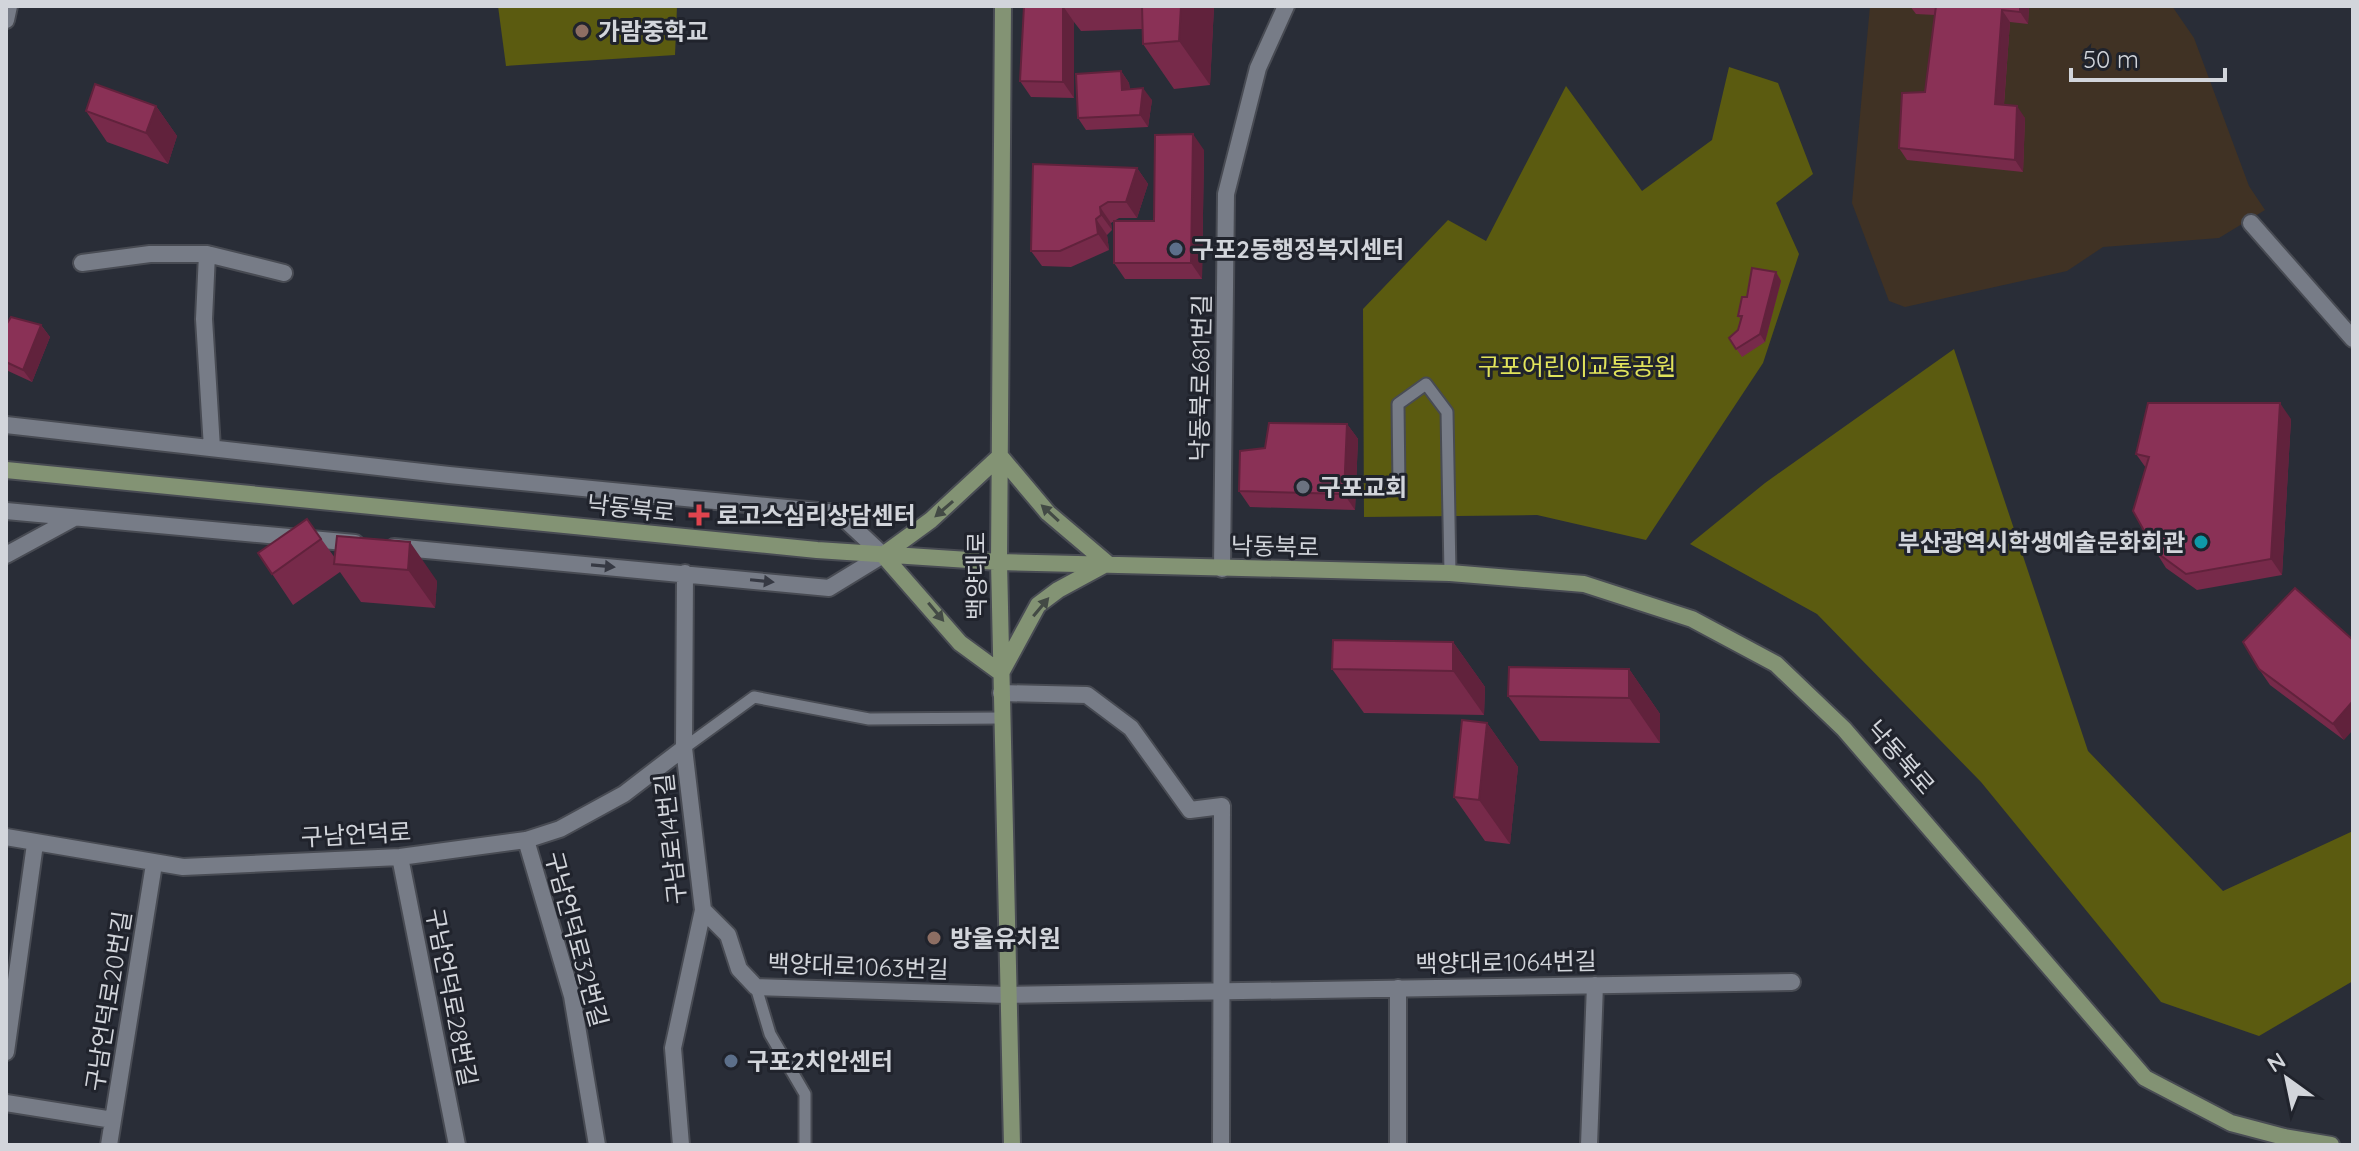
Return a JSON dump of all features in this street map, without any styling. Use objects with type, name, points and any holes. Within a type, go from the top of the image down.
[{"type":"main road","name":"백양대로","points":[[1003,6],[999,562],[1012,1145]]},
{"type":"main road","points":[[1000,456],[1048,513],[1107,563],[1058,590],[1038,605],[1001,673],[960,643],[883,555],[931,520],[1000,456]]},
{"type":"main road","name":"낙동북로","points":[[6,470],[883,555],[999,562],[1450,573],[1584,584],[1692,619],[1776,664],[1844,729],[2145,1078],[2231,1123],[2331,1145]]},
{"type":"street","points":[[6,20],[9,6]]},
{"type":"street","name":"낙동북로681번길","points":[[1222,569],[1226,194],[1258,68],[1286,6]]},
{"type":"street","points":[[2251,223],[2353,339]]},
{"type":"street","points":[[82,263],[150,254],[207,254],[284,273]]},
{"type":"street","points":[[207,254],[204,319],[212,448]]},
{"type":"street","points":[[6,425],[838,513],[883,555],[829,588],[6,511]]},
{"type":"street","points":[[6,555],[74,518]]},
{"type":"street","name":"구남로14번길","points":[[681,1145],[673,1048],[703,910],[684,748],[685,573]]},
{"type":"street","points":[[1001,693],[1087,695],[1131,728],[1190,810],[1222,806],[1221,1145]]},
{"type":"street","name":"구남언덕로","points":[[6,837],[183,867],[400,857],[526,840],[589,815],[624,794],[684,748]]},
{"type":"street","name":"구남언덕로32번길","points":[[526,840],[572,996],[597,1145]]},
{"type":"street","points":[[6,1052],[35,844]]},
{"type":"street","name":"구남언덕로28번길","points":[[400,857],[457,1145]]},
{"type":"street","name":"구남언덕로20번길","points":[[109,1145],[154,864]]},
{"type":"street","name":"백양대로1063번길","points":[[703,910],[728,935],[739,969],[756,987],[1007,995]]},
{"type":"street","name":"백양대로1064번길","points":[[1007,995],[1792,982]]},
{"type":"street","points":[[1589,1145],[1595,985]]},
{"type":"street","points":[[1398,988],[1398,1145]]},
{"type":"street","points":[[6,1103],[113,1120]]},
{"type":"lane","points":[[1399,487],[1398,404],[1426,384],[1447,412],[1450,573]]},
{"type":"lane","points":[[684,748],[754,697],[869,719],[1001,718]]},
{"type":"lane","points":[[756,987],[770,1034],[805,1094],[805,1145]]},
{"type":"shaded area","points":[[1870,6],[2172,6],[2194,38],[2249,186],[2265,210],[2219,238],[2103,247],[2067,271],[1905,307],[1889,301],[1852,203]]},
{"type":"green space","name":"가람중학교","points":[[498,6],[677,6],[675,55],[506,66]]},
{"type":"green space","name":"구포어린이교통공원","points":[[1729,67],[1778,83],[1813,174],[1776,203],[1799,254],[1763,363],[1646,540],[1537,515],[1364,517],[1363,309],[1448,220],[1486,241],[1566,86],[1642,191],[1712,140]]},
{"type":"green space","points":[[1954,349],[2088,751],[2223,891],[2353,831],[2353,981],[2259,1036],[2161,1002],[1981,782],[1817,614],[1690,544],[1765,483]]},
{"type":"building","points":[[1024,6],[1063,6],[1063,82],[1020,81]]},
{"type":"building","points":[[1142,6],[1181,6],[1179,41],[1143,44]]},
{"type":"building","points":[[1936,6],[2020,6],[2020,12],[2002,10],[1995,104],[2017,106],[2015,160],[1899,148],[1902,93],[1925,92]]},
{"type":"building","points":[[1121,71],[1122,90],[1143,88],[1140,115],[1078,118],[1076,74]]},
{"type":"building","points":[[95,84],[156,106],[146,133],[86,111]]},
{"type":"building","points":[[1193,134],[1191,263],[1114,263],[1114,221],[1154,221],[1155,135]]},
{"type":"building","points":[[1033,164],[1137,168],[1126,202],[1108,202],[1100,207],[1101,215],[1096,219],[1098,234],[1060,251],[1031,251]]},
{"type":"building","points":[[1752,268],[1776,272],[1760,334],[1736,349],[1729,338],[1738,330],[1742,297],[1747,297]]},
{"type":"building","points":[[11,317],[41,325],[23,370],[6,362],[6,325]]},
{"type":"building","points":[[2148,403],[2280,403],[2271,559],[2186,574],[2156,552],[2133,511],[2149,457],[2136,454]]},
{"type":"building","name":"구포교회","points":[[1269,423],[1347,424],[1344,494],[1239,491],[1240,451],[1265,448]]},
{"type":"building","points":[[307,519],[321,539],[272,574],[258,553]]},
{"type":"building","points":[[337,536],[410,542],[408,570],[334,564]]},
{"type":"building","points":[[2295,588],[2353,640],[2353,701],[2333,724],[2259,669],[2243,642]]},
{"type":"building","points":[[1333,640],[1453,642],[1453,671],[1332,669]]},
{"type":"building","points":[[1509,667],[1629,669],[1629,698],[1508,696]]},
{"type":"building","points":[[1462,720],[1487,723],[1479,800],[1454,797]]},
{"type":"place","name":"가람중학교","points":[[582,31]]},
{"type":"place","name":"구포2동행정복지센터","points":[[1176,249]]},
{"type":"place","name":"구포교회","points":[[1303,487]]},
{"type":"place","name":"로고스심리상담센터","points":[[699,515]]},
{"type":"place","name":"부산광역시학생예술문화회관","points":[[2201,542]]},
{"type":"place","name":"방울유치원","points":[[934,938]]},
{"type":"place","name":"구포2치안센터","points":[[731,1061]]}]
